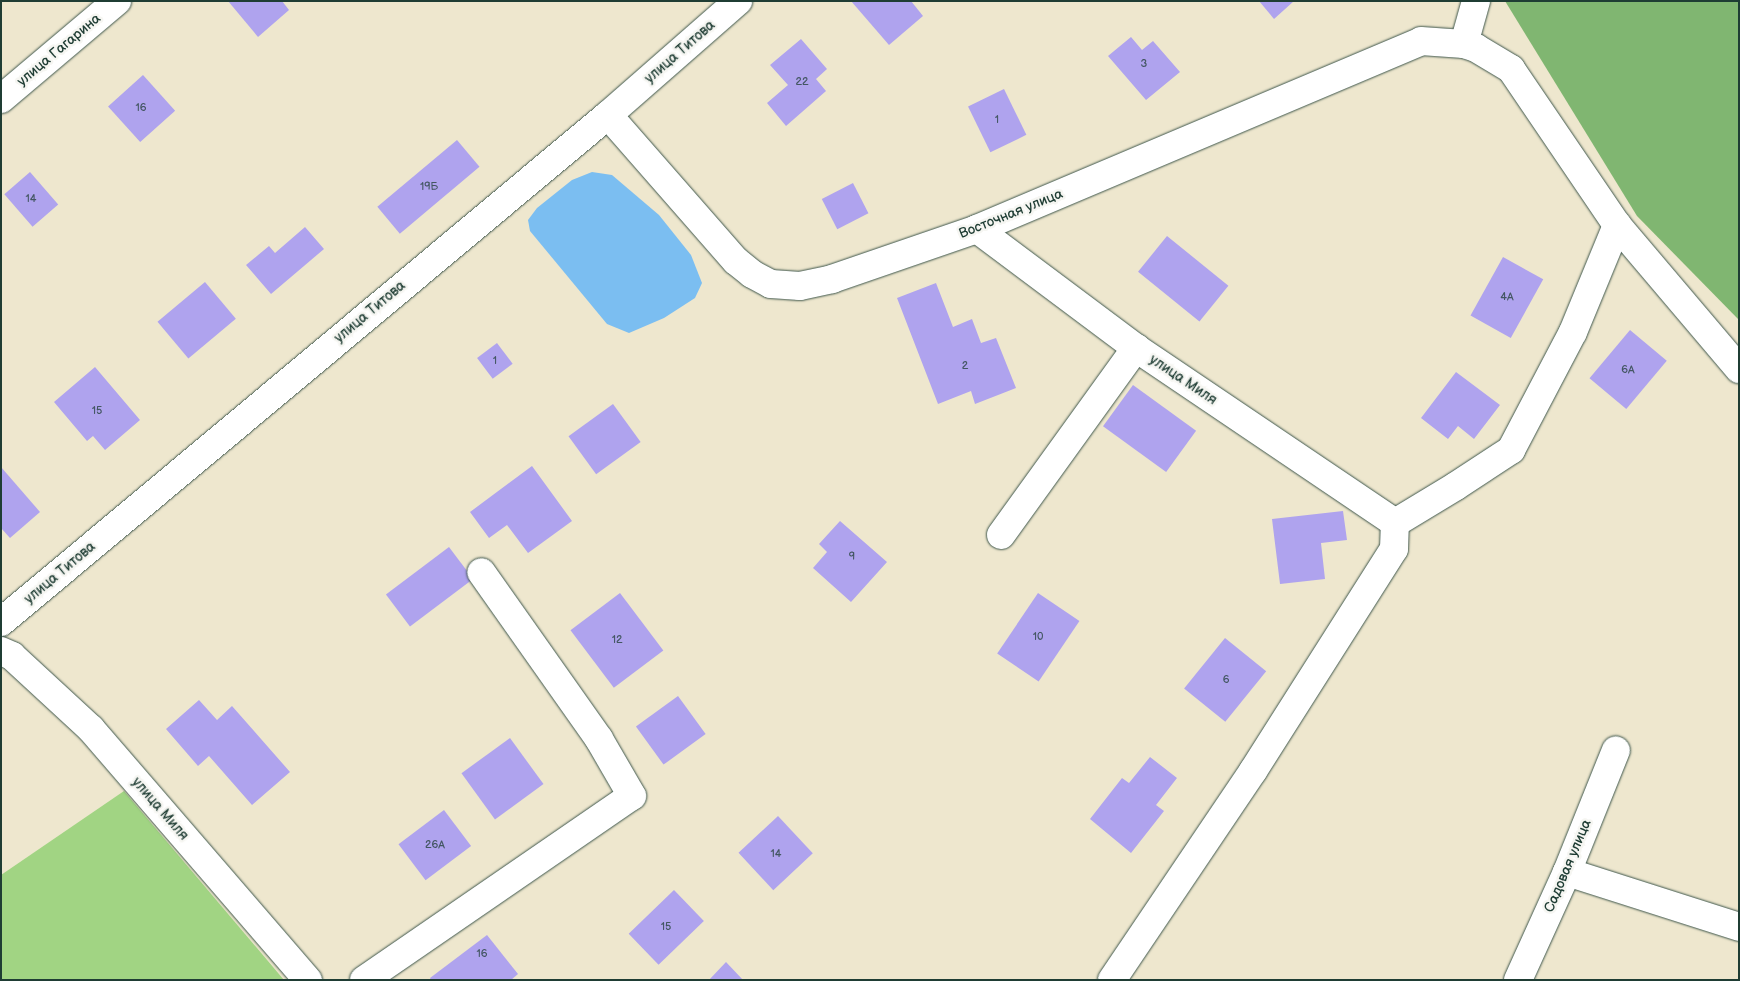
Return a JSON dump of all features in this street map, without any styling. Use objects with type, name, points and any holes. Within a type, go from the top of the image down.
[{"type":"street","name":"улица Гагарина","points":[[1,99],[117,1]]},
{"type":"street","name":"улица Титова","points":[[1,622],[608,115],[738,1]]},
{"type":"street","points":[[1476,1],[1464,44],[1476,48],[1511,69],[1618,226],[1739,368]]},
{"type":"street","name":"Восточная улица","points":[[608,115],[736,260],[752,274],[771,284],[800,286],[832,279],[977,229],[1420,41],[1464,44]]},
{"type":"street","points":[[1112,980],[1253,771],[1394,549],[1395,523],[1511,450],[1573,332],[1618,226]]},
{"type":"street","name":"улица Миля","points":[[977,229],[1136,348],[1395,523]]},
{"type":"street","points":[[1001,535],[1136,348]]},
{"type":"street","points":[[364,980],[632,796],[599,740],[481,572]]},
{"type":"street","name":"улица Миля","points":[[1,651],[12,656],[91,729],[308,980]]},
{"type":"street","name":"Садовая улица","points":[[1518,980],[1567,872],[1616,750]]},
{"type":"street","points":[[1567,872],[1739,927]]},
{"type":"green space","points":[[1505,1],[1739,1],[1739,320],[1637,216]]},
{"type":"green space","points":[[124,791],[284,980],[1,980],[1,875]]},
{"type":"water","points":[[592,172],[612,175],[659,215],[691,255],[702,283],[695,298],[664,318],[629,333],[607,324],[530,231],[528,220],[537,208],[572,180]]},
{"type":"building","points":[[228,1],[282,1],[289,10],[258,37]]},
{"type":"building","points":[[851,1],[911,1],[923,16],[889,45]]},
{"type":"building","points":[[1259,1],[1294,1],[1274,19]]},
{"type":"building","points":[[1131,37],[1142,50],[1153,41],[1180,72],[1146,100],[1108,56]]},
{"type":"building","points":[[801,39],[827,69],[816,79],[826,91],[786,126],[767,103],[788,85],[770,65]]},
{"type":"building","points":[[143,75],[175,111],[140,142],[108,106]]},
{"type":"building","points":[[1004,89],[1026,135],[990,152],[968,107]]},
{"type":"building","points":[[457,140],[479,167],[400,234],[377,207]]},
{"type":"building","points":[[30,172],[58,204],[33,227],[4,194]]},
{"type":"building","points":[[853,183],[868,213],[837,229],[822,199]]},
{"type":"building","points":[[305,227],[324,249],[271,294],[246,265],[269,246],[275,253]]},
{"type":"building","points":[[1167,236],[1228,286],[1199,321],[1138,272]]},
{"type":"building","points":[[1503,257],[1543,279],[1511,338],[1471,316]]},
{"type":"building","points":[[205,282],[236,319],[188,359],[158,322]]},
{"type":"building","points":[[936,283],[953,327],[972,319],[981,343],[996,338],[1016,388],[975,404],[971,391],[938,404],[897,298]]},
{"type":"building","points":[[1630,330],[1667,361],[1626,409],[1590,378]]},
{"type":"building","points":[[497,343],[513,364],[493,379],[477,358]]},
{"type":"building","points":[[95,367],[140,420],[105,450],[93,436],[87,441],[54,402]]},
{"type":"building","points":[[1456,372],[1500,405],[1474,439],[1458,426],[1448,439],[1421,418]]},
{"type":"building","points":[[1133,385],[1196,431],[1166,472],[1103,426]]},
{"type":"building","points":[[613,404],[641,442],[596,474],[569,436]]},
{"type":"building","points":[[532,466],[572,521],[528,553],[507,525],[489,538],[470,512]]},
{"type":"building","points":[[1,467],[40,512],[10,538],[1,528]]},
{"type":"building","points":[[1343,511],[1347,540],[1321,543],[1325,579],[1280,584],[1272,519]]},
{"type":"building","points":[[840,521],[887,562],[851,602],[813,568],[827,552],[819,544]]},
{"type":"building","points":[[449,547],[473,579],[410,626],[386,595]]},
{"type":"building","points":[[620,593],[663,651],[614,688],[570,630]]},
{"type":"building","points":[[1038,593],[1079,621],[1039,681],[997,654]]},
{"type":"building","points":[[1225,638],[1266,671],[1225,722],[1184,689]]},
{"type":"building","points":[[678,696],[706,734],[664,765],[636,727]]},
{"type":"building","points":[[199,700],[217,720],[232,706],[290,772],[252,805],[209,756],[198,766],[166,729]]},
{"type":"building","points":[[510,738],[544,784],[495,819],[461,773]]},
{"type":"building","points":[[1150,757],[1177,778],[1156,805],[1164,811],[1131,853],[1090,819],[1122,778],[1129,783]]},
{"type":"building","points":[[444,810],[471,846],[426,880],[398,844]]},
{"type":"building","points":[[778,816],[813,853],[773,890],[739,853]]},
{"type":"building","points":[[674,890],[704,921],[659,965],[629,934]]},
{"type":"building","points":[[487,935],[518,974],[511,980],[431,980],[430,978]]},
{"type":"building","points":[[726,962],[743,980],[709,980]]}]
